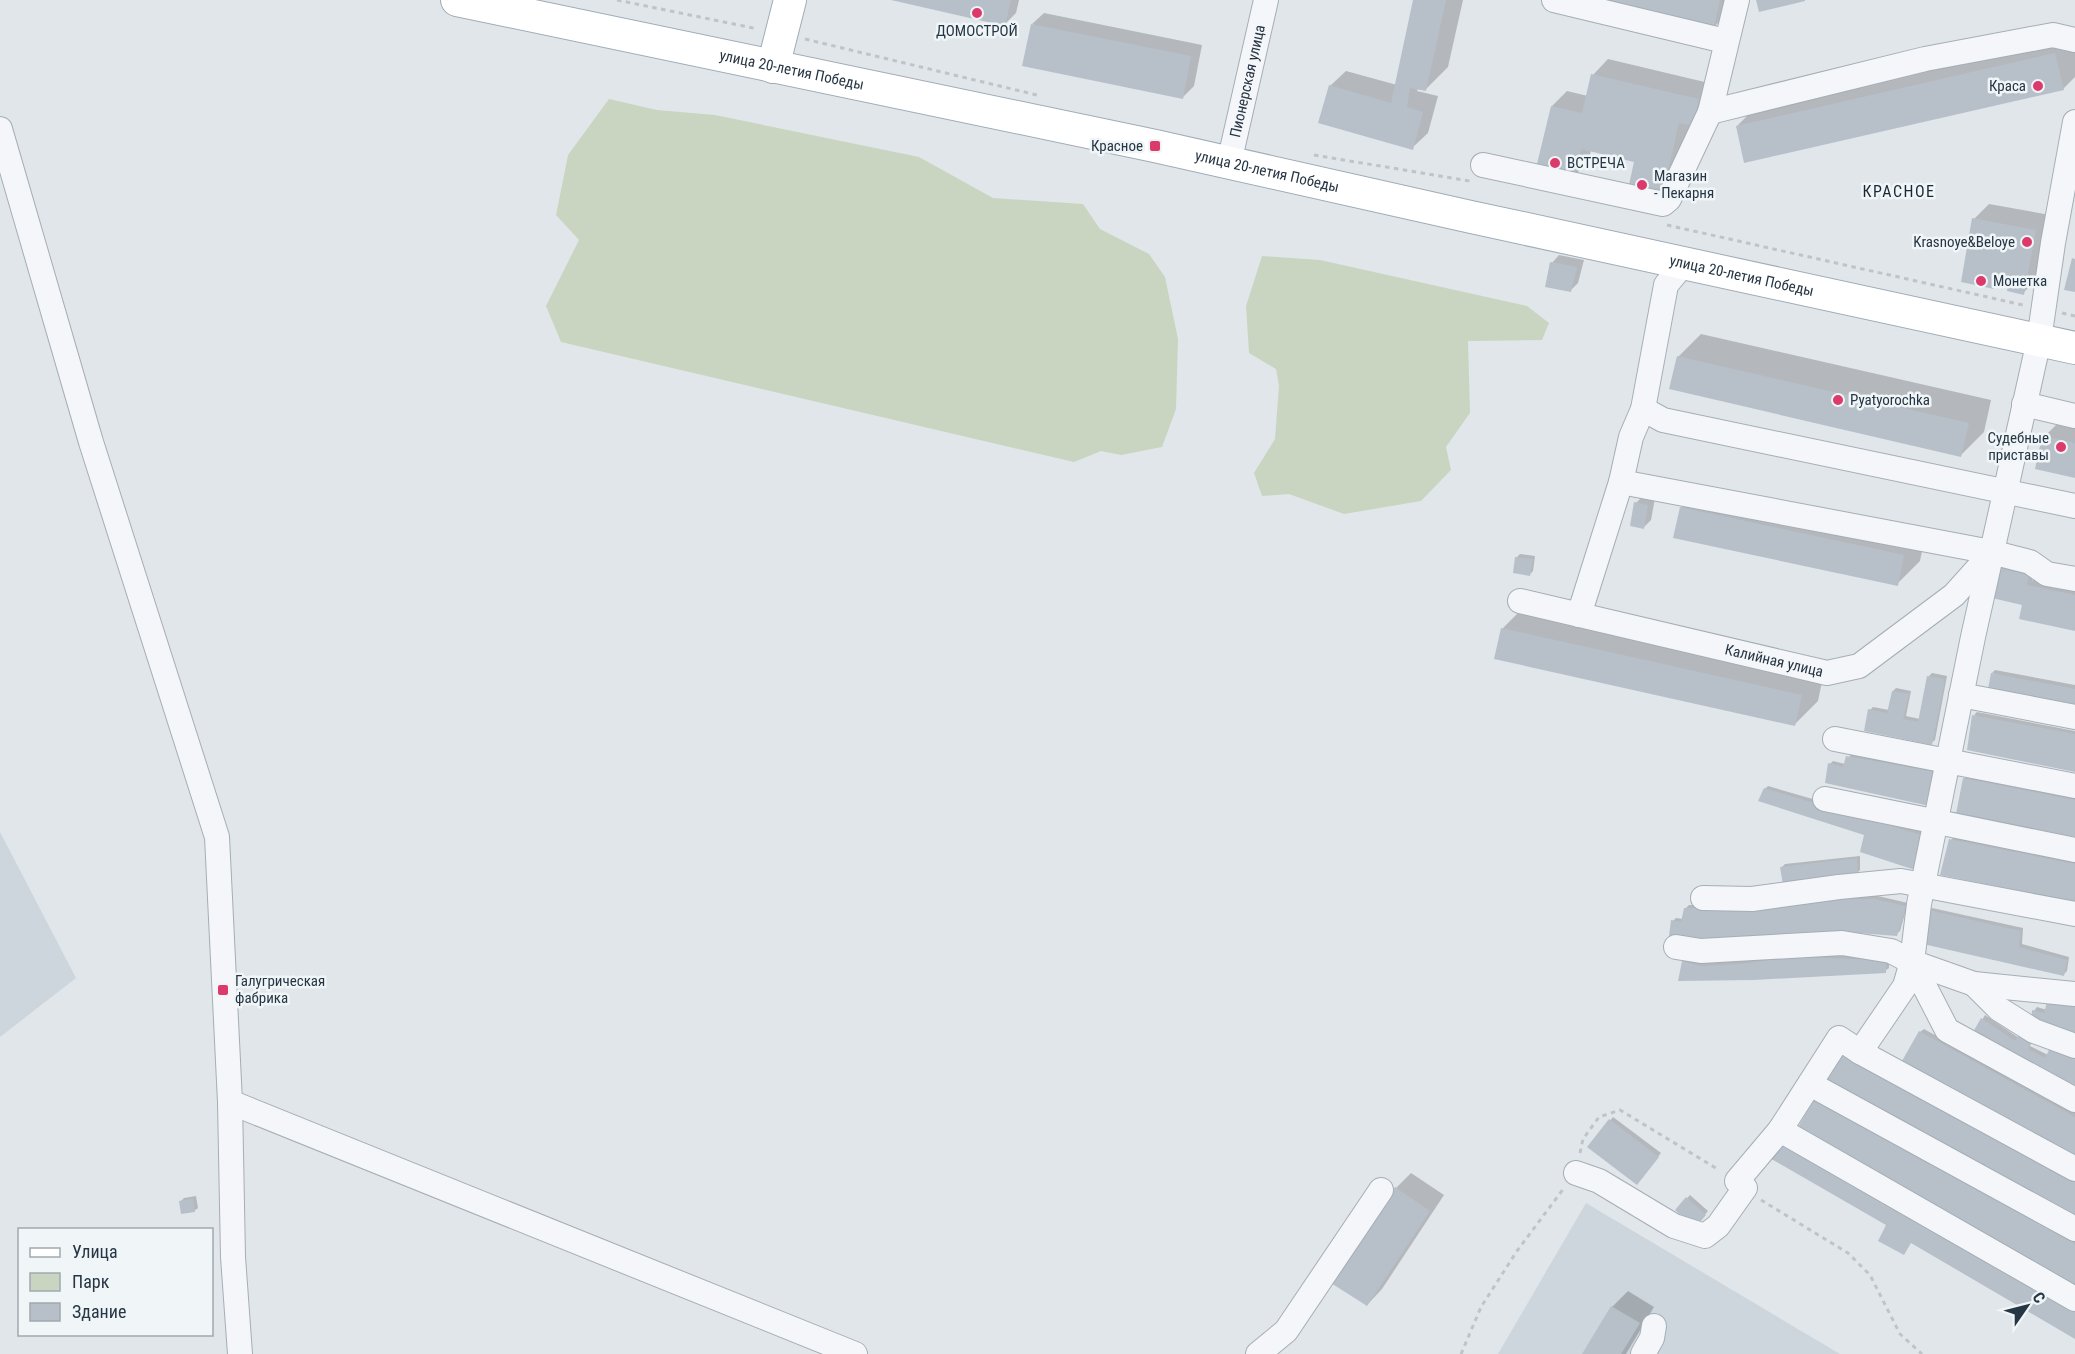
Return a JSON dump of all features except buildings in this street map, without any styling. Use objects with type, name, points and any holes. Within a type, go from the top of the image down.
[{"type":"main road","name":"улица 20-летия Победы","points":[[458,0],[497,4],[773,67],[1685,262],[2041,325],[2075,348]]},
{"type":"main road","points":[[773,67],[790,0]]},
{"type":"street","name":"Пионерская улица","points":[[1229,163],[1266,0]]},
{"type":"street","points":[[1554,0],[1725,41]]},
{"type":"street","points":[[1481,174],[1663,204],[1669,199],[1710,112],[1725,41],[1737,0]]},
{"type":"street","points":[[1710,112],[1925,59],[2053,34],[2075,40]]},
{"type":"street","points":[[1860,1052],[1905,986],[1912,962],[1923,884],[1991,552],[2041,325],[2064,245],[2075,122]]},
{"type":"street","points":[[0,129],[92,442],[217,837],[230,1102],[232,1257],[240,1354]]},
{"type":"street","points":[[1579,615],[1621,482],[1631,437],[1643,409],[1666,285],[1685,262]]},
{"type":"street","points":[[2024,404],[2075,416]]},
{"type":"street","points":[[1643,409],[1663,420],[2075,506]]},
{"type":"street","points":[[1621,482],[1991,552],[2030,562],[2047,573],[2075,579]]},
{"type":"street","name":"Калийная улица","points":[[1520,601],[1827,673],[1859,666],[1954,595],[1991,552]]},
{"type":"street","points":[[1961,695],[2075,717]]},
{"type":"street","points":[[1835,739],[2075,786]]},
{"type":"street","points":[[1825,799],[2075,850]]},
{"type":"street","points":[[1703,898],[1752,899],[1901,881],[2075,914]]},
{"type":"street","points":[[1676,947],[1701,951],[1842,943],[1891,951],[1912,962],[1974,984],[2075,994]]},
{"type":"street","points":[[1912,962],[1947,1030],[2075,1100]]},
{"type":"street","points":[[1974,984],[1999,1009],[2034,1031],[2075,1046]]},
{"type":"street","points":[[1576,1173],[1599,1181],[1674,1226],[1705,1236],[1718,1226],[1741,1185],[1780,1130],[1839,1038],[1860,1052],[2075,1168]]},
{"type":"street","points":[[1810,1084],[2075,1229]]},
{"type":"street","points":[[230,1102],[855,1354]]},
{"type":"street","points":[[1780,1130],[2075,1299]]},
{"type":"street","points":[[1258,1354],[1286,1331],[1381,1190]]},
{"type":"street","points":[[1643,1354],[1652,1338],[1654,1326]]},
{"type":"path","points":[[616,0],[782,33],[1049,98]]},
{"type":"path","points":[[1304,154],[1481,174]]},
{"type":"path","points":[[1663,224],[2041,325],[2075,316]]},
{"type":"shaded area","points":[[0,832],[76,978],[0,1037]]},
{"type":"shaded area","points":[[1586,1203],[1840,1354],[1498,1354]]},
{"type":"green space","points":[[609,99],[657,110],[715,115],[919,157],[993,198],[1083,204],[1100,229],[1149,254],[1165,277],[1178,339],[1176,409],[1162,447],[1121,455],[1101,451],[1074,462],[561,342],[546,306],[579,240],[556,215],[568,155]]},
{"type":"green space","points":[[1262,256],[1320,260],[1527,306],[1549,323],[1542,340],[1468,341],[1470,413],[1446,447],[1451,470],[1421,501],[1344,514],[1289,494],[1262,496],[1254,473],[1275,439],[1279,386],[1276,369],[1249,353],[1246,306]]},
{"type":"place","name":"ДОМОСТРОЙ","points":[[977,13]]},
{"type":"place","name":"Краса","points":[[2038,86]]},
{"type":"place","name":"Красное","points":[[1155,146]]},
{"type":"place","name":"ВСТРЕЧА","points":[[1555,163]]},
{"type":"place","name":"Магазин - Пекарня","points":[[1642,185]]},
{"type":"place","name":"Krasnoye&Beloye","points":[[2027,242]]},
{"type":"place","name":"Монетка","points":[[1981,281]]},
{"type":"place","name":"Pyatyorochka","points":[[1838,400]]},
{"type":"place","name":"Судебные приставы","points":[[2061,447]]},
{"type":"place","name":"Галугрическая фабрика","points":[[223,990]]},
{"type":"district","name":"КРАСНОЕ","points":[[1899,191]]}]
